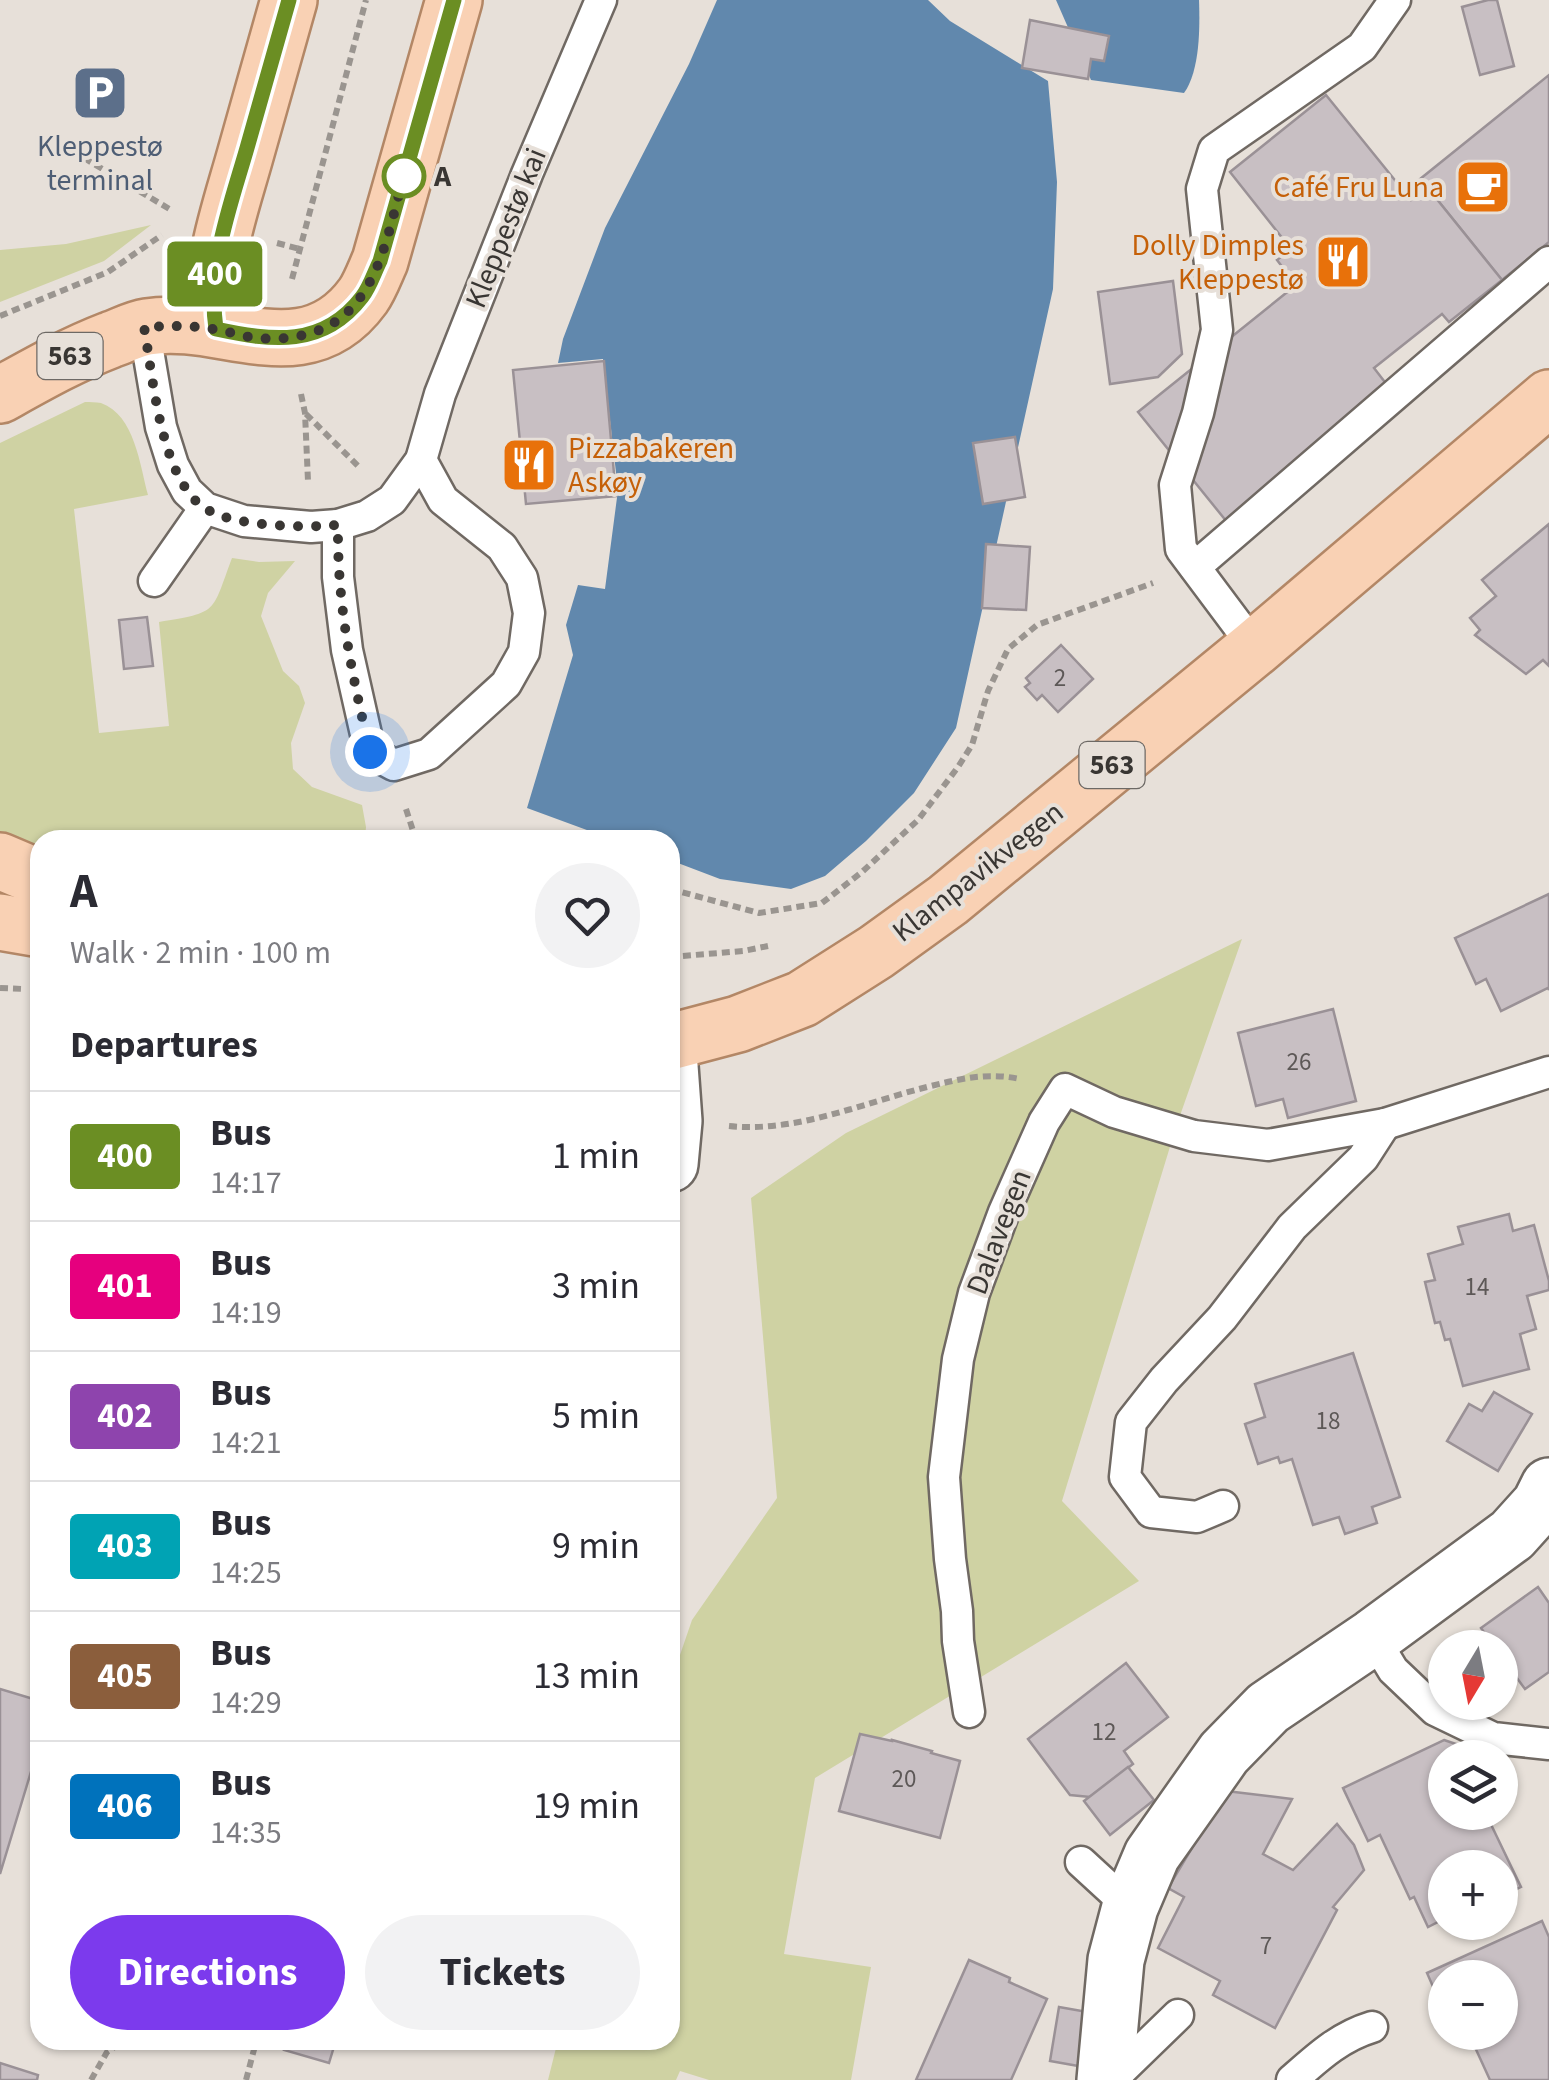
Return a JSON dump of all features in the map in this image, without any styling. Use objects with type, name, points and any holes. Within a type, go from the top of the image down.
[{"type":"main road","points":[[289,0],[224,228],[214,280],[216,329],[259,338],[292,338],[318,331],[339,320],[364,295],[380,261],[454,0]]},
{"type":"main road","name":"563","points":[[0,395],[71,355],[144,327],[182,325],[216,329]]},
{"type":"main road","name":"Klampavikvegen","points":[[680,1039],[738,1024],[802,999],[948,900],[1255,648],[1549,398]]},
{"type":"main road","points":[[0,861],[30,874]]},
{"type":"main road","points":[[0,922],[30,927]]},
{"type":"street","points":[[1108,2080],[1116,1960],[1130,1907],[1152,1855],[1224,1753],[1268,1708],[1512,1536],[1540,1504],[1549,1486]]},
{"type":"lane","name":"Kleppestø kai","points":[[204,508],[244,521],[311,527],[338,525],[367,516],[392,500],[420,460],[440,394],[601,0]]},
{"type":"lane","points":[[1255,648],[1181,549],[1175,485],[1198,413],[1217,330],[1202,189],[1214,150],[1362,47],[1395,0]]},
{"type":"lane","points":[[1195,567],[1549,262]]},
{"type":"lane","points":[[144,327],[161,427],[173,465],[187,492],[204,508],[154,582]]},
{"type":"lane","points":[[338,525],[338,577],[347,650],[370,752],[394,764],[429,754],[506,684],[524,652],[529,613],[522,578],[502,547],[443,500],[420,460]]},
{"type":"lane","points":[[1065,1089],[1114,1112],[1194,1136],[1268,1145],[1385,1124],[1549,1072]]},
{"type":"lane","name":"Dalavegen","points":[[969,1712],[958,1641],[944,1477],[958,1359],[974,1293],[1004,1212],[1044,1122],[1065,1089]]},
{"type":"lane","points":[[1223,1506],[1197,1517],[1151,1512],[1125,1477],[1132,1422],[1164,1380],[1222,1318],[1292,1227],[1363,1158],[1385,1124]]},
{"type":"lane","points":[[1373,1637],[1393,1670],[1435,1710],[1494,1738],[1549,1744]]},
{"type":"lane","points":[[1081,1862],[1130,1907]]},
{"type":"lane","points":[[1108,2080],[1178,2016]]},
{"type":"lane","points":[[1292,2080],[1329,2047],[1372,2027]]},
{"type":"path","points":[[84,158],[178,214]]},
{"type":"path","points":[[0,316],[108,272],[159,238],[168,226]]},
{"type":"path","points":[[305,413],[392,500]]},
{"type":"path","points":[[680,891],[759,913],[822,903],[918,820],[958,767],[972,744],[988,692],[1008,649],[1037,625],[1195,567]]},
{"type":"path","points":[[680,955],[781,944]]},
{"type":"path","points":[[744,1128],[758,1129],[847,1111],[964,1078],[999,1075],[1065,1089]]},
{"type":"path","points":[[91,2080],[110,2050]]},
{"type":"path","points":[[246,2080],[254,2050]]},
{"type":"green space","points":[[151,225],[104,261],[0,302],[0,250],[66,244]]},
{"type":"green space","points":[[85,402],[101,403],[112,409],[122,418],[134,443],[148,495],[74,509],[99,733],[169,726],[159,622],[193,616],[210,607],[232,558],[295,561],[268,593],[261,616],[283,671],[299,686],[305,703],[291,743],[293,769],[312,787],[362,805],[366,830],[30,830],[30,849],[0,834],[0,443]]},
{"type":"green space","points":[[1242,939],[1176,1127],[1062,1501],[1139,1581],[815,1778],[784,1954],[871,1967],[851,2080],[709,2080],[680,2071],[676,2080],[548,2080],[556,2050],[680,2050],[680,1655],[692,1620],[777,1498],[751,1198],[846,1133]]},
{"type":"water","points":[[717,0],[928,0],[950,21],[1048,81],[1057,182],[1053,289],[956,728],[914,793],[866,841],[825,876],[791,889],[720,879],[680,864],[680,830],[587,830],[527,808],[573,655],[566,625],[578,585],[605,589],[618,490],[603,359],[558,363],[563,339],[605,228],[689,64]]},
{"type":"water","points":[[1056,0],[1199,0],[1196,61],[1184,93],[1091,80]]},
{"type":"building","points":[[1497,0],[1514,66],[1480,75],[1462,7]]},
{"type":"building","points":[[1030,20],[1109,36],[1104,61],[1091,59],[1088,79],[1022,68]]},
{"type":"building","points":[[1549,75],[1549,242],[1502,280],[1427,187],[1411,200],[1404,192]]},
{"type":"building","points":[[1326,95],[1411,200],[1427,187],[1502,280],[1449,322],[1442,314],[1374,368],[1391,390],[1227,522],[1138,412],[1296,285],[1277,260],[1291,249],[1230,172]]},
{"type":"building","points":[[1173,281],[1182,354],[1158,377],[1110,384],[1098,292]]},
{"type":"building","points":[[604,361],[616,496],[526,504],[513,370]]},
{"type":"building","points":[[1015,437],[1025,497],[983,504],[973,443]]},
{"type":"building","points":[[1549,524],[1549,666],[1543,660],[1526,674],[1475,635],[1480,630],[1470,618],[1496,596],[1482,580]]},
{"type":"building","points":[[986,544],[1030,547],[1026,610],[982,608]]},
{"type":"building","points":[[147,617],[153,666],[124,669],[119,620]]},
{"type":"building","points":[[1061,645],[1093,679],[1058,712],[1042,695],[1037,700],[1025,687],[1030,683],[1026,678]]},
{"type":"building","points":[[1549,894],[1549,990],[1501,1011],[1486,979],[1476,984],[1455,938]]},
{"type":"building","points":[[1333,1009],[1356,1101],[1288,1118],[1283,1099],[1256,1106],[1238,1033]]},
{"type":"building","points":[[1509,1214],[1513,1231],[1534,1225],[1549,1281],[1549,1290],[1527,1296],[1536,1329],[1520,1334],[1529,1369],[1463,1386],[1450,1339],[1445,1340],[1440,1322],[1435,1323],[1425,1282],[1435,1280],[1428,1254],[1463,1244],[1458,1227]]},
{"type":"building","points":[[1353,1353],[1400,1497],[1372,1507],[1377,1523],[1345,1534],[1339,1517],[1313,1525],[1292,1459],[1280,1463],[1278,1457],[1258,1464],[1245,1424],[1265,1417],[1255,1384]]},
{"type":"building","points":[[1494,1392],[1532,1414],[1498,1471],[1447,1441],[1469,1404],[1482,1411]]},
{"type":"building","points":[[1538,1587],[1549,1603],[1549,1672],[1525,1689],[1518,1679],[1518,1630],[1481,1628]]},
{"type":"building","points":[[1126,1663],[1168,1717],[1124,1751],[1133,1764],[1090,1797],[1070,1795],[1028,1739]]},
{"type":"building","points":[[0,1689],[30,1698],[30,1775],[0,1874]]},
{"type":"building","points":[[860,1734],[960,1761],[940,1838],[839,1811]]},
{"type":"building","points":[[1428,1748],[1428,1830],[1494,1830],[1503,1850],[1428,1850],[1428,1927],[1414,1897],[1410,1899],[1380,1835],[1368,1841],[1343,1788]]},
{"type":"building","points":[[1128,1767],[1154,1800],[1110,1835],[1084,1801]]},
{"type":"building","points":[[1226,1791],[1292,1799],[1263,1854],[1293,1870],[1337,1824],[1354,1845],[1364,1870],[1333,1907],[1337,1910],[1275,2028],[1213,1995],[1220,1981],[1158,1948],[1184,1897],[1168,1888]]},
{"type":"building","points":[[1542,1921],[1549,1937],[1549,2080],[1490,2080],[1476,2050],[1518,2050],[1518,1960],[1456,1960],[1500,1940],[1518,1940],[1518,1932]]},
{"type":"building","points":[[969,1960],[1047,1999],[1011,2080],[916,2080]]},
{"type":"building","points":[[1059,2007],[1093,2013],[1084,2067],[1050,2061]]},
{"type":"building","points":[[284,2050],[333,2050],[329,2063]]},
{"type":"building","points":[[0,2063],[38,2075],[37,2080],[0,2080]]},
{"type":"bus line","name":"400","points":[[289,0],[224,228],[214,280],[216,329],[259,338],[292,338],[318,331],[339,320],[364,295],[380,261],[454,0]]},
{"type":"place","name":"Kleppestø terminal","points":[[100,93]]},
{"type":"place","name":"A","points":[[404,176]]},
{"type":"place","name":"Café Fru Luna","points":[[1483,187]]},
{"type":"place","name":"Dolly Dimples Kleppestø","points":[[1343,262]]},
{"type":"place","name":"Pizzabakeren Askøy","points":[[529,465]]},
{"type":"route","points":[[370,752],[347,650],[338,577],[338,525],[278,526],[244,521],[204,508],[187,492],[161,427],[144,327],[182,325],[259,338],[292,338],[339,320],[364,295],[380,261],[404,176]]}]
